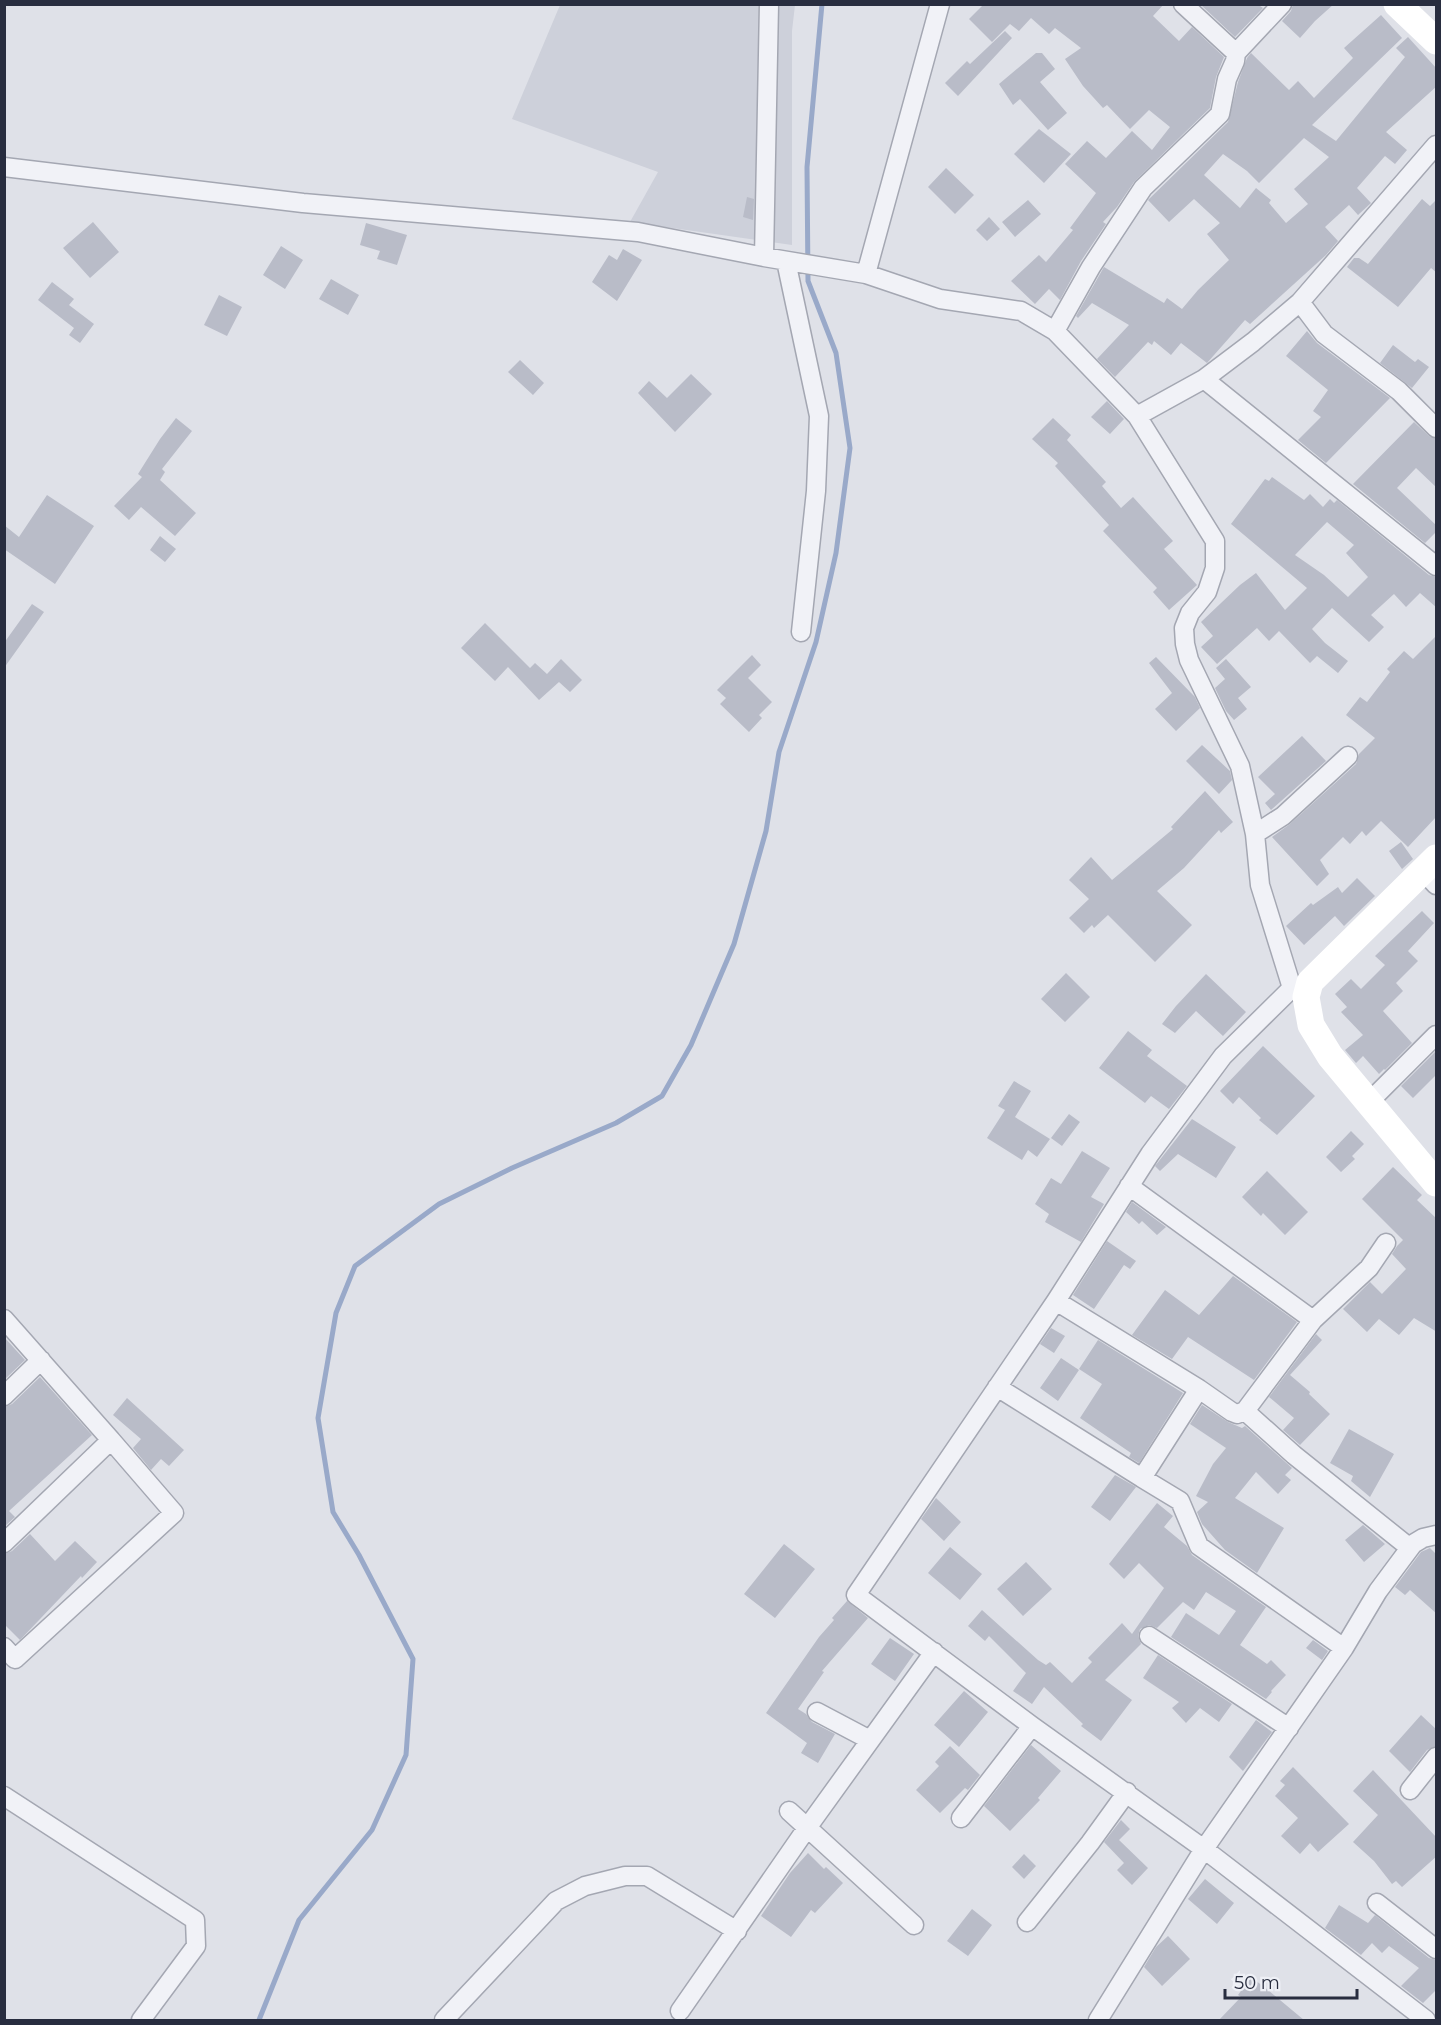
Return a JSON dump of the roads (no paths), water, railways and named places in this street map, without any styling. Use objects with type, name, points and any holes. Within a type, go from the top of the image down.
[{"type":"main road","points":[[1398,4],[1437,41]]},
{"type":"main road","points":[[1432,871],[1299,993],[1311,1025],[1330,1056],[1436,1183]]},
{"type":"street","points":[[764,257],[769,4]]},
{"type":"street","points":[[866,274],[940,4]]},
{"type":"street","points":[[1183,4],[1236,52]]},
{"type":"street","points":[[1055,331],[1091,267],[1143,188],[1220,114],[1236,52],[1282,4]]},
{"type":"street","points":[[1137,416],[1204,379],[1300,302],[1437,145]]},
{"type":"street","points":[[4,167],[303,203],[638,232],[866,274],[940,299],[1021,311],[1055,331],[1137,416],[1215,541],[1215,568],[1208,592],[1190,614],[1184,628],[1185,644],[1189,660],[1240,766],[1255,834],[1260,885],[1299,993],[1223,1056],[1150,1154],[1056,1301],[856,1596],[1204,1849],[1426,2020]]},
{"type":"street","points":[[786,261],[819,416],[816,491],[801,632]]},
{"type":"street","points":[[1300,302],[1324,334],[1399,391],[1437,428]]},
{"type":"street","points":[[1204,379],[1437,566]]},
{"type":"street","points":[[1255,834],[1283,816],[1348,756]]},
{"type":"street","points":[[1369,1102],[1437,1035]]},
{"type":"street","points":[[1129,1186],[1313,1320]]},
{"type":"street","points":[[1056,1301],[1199,1389],[1232,1413],[1238,1414],[1245,1411],[1313,1320],[1369,1268],[1386,1243]]},
{"type":"street","points":[[4,1319],[174,1513],[15,1659],[4,1647]]},
{"type":"street","points":[[4,1396],[40,1360]]},
{"type":"street","points":[[997,1387],[1180,1501],[1199,1546],[1344,1648]]},
{"type":"street","points":[[1143,1478],[1199,1389]]},
{"type":"street","points":[[1245,1411],[1294,1455],[1410,1548]]},
{"type":"street","points":[[4,1543],[111,1440]]},
{"type":"street","points":[[1098,2020],[1204,1849],[1344,1648],[1378,1591],[1410,1548],[1423,1538],[1437,1535]]},
{"type":"street","points":[[1149,1636],[1289,1728]]},
{"type":"street","points":[[680,2011],[807,1828],[934,1652]]},
{"type":"street","points":[[817,1712],[870,1740]]},
{"type":"street","points":[[961,1818],[1032,1726]]},
{"type":"street","points":[[1410,1790],[1437,1757]]},
{"type":"street","points":[[1026,1922],[1090,1843],[1127,1792]]},
{"type":"street","points":[[4,1796],[195,1920],[196,1946],[141,2020]]},
{"type":"street","points":[[789,1811],[914,1925]]},
{"type":"street","points":[[444,2020],[556,1901],[585,1886],[625,1876],[647,1876],[737,1931]]},
{"type":"street","points":[[1377,1903],[1437,1949]]},
{"type":"waterway","points":[[259,2020],[299,1920],[372,1830],[406,1755],[413,1659],[359,1555],[333,1512],[318,1418],[336,1313],[355,1266],[439,1204],[512,1168],[616,1123],[662,1096],[691,1045],[734,944],[766,831],[779,752],[816,642],[836,553],[850,448],[836,353],[808,281],[807,167],[822,4]]}]
